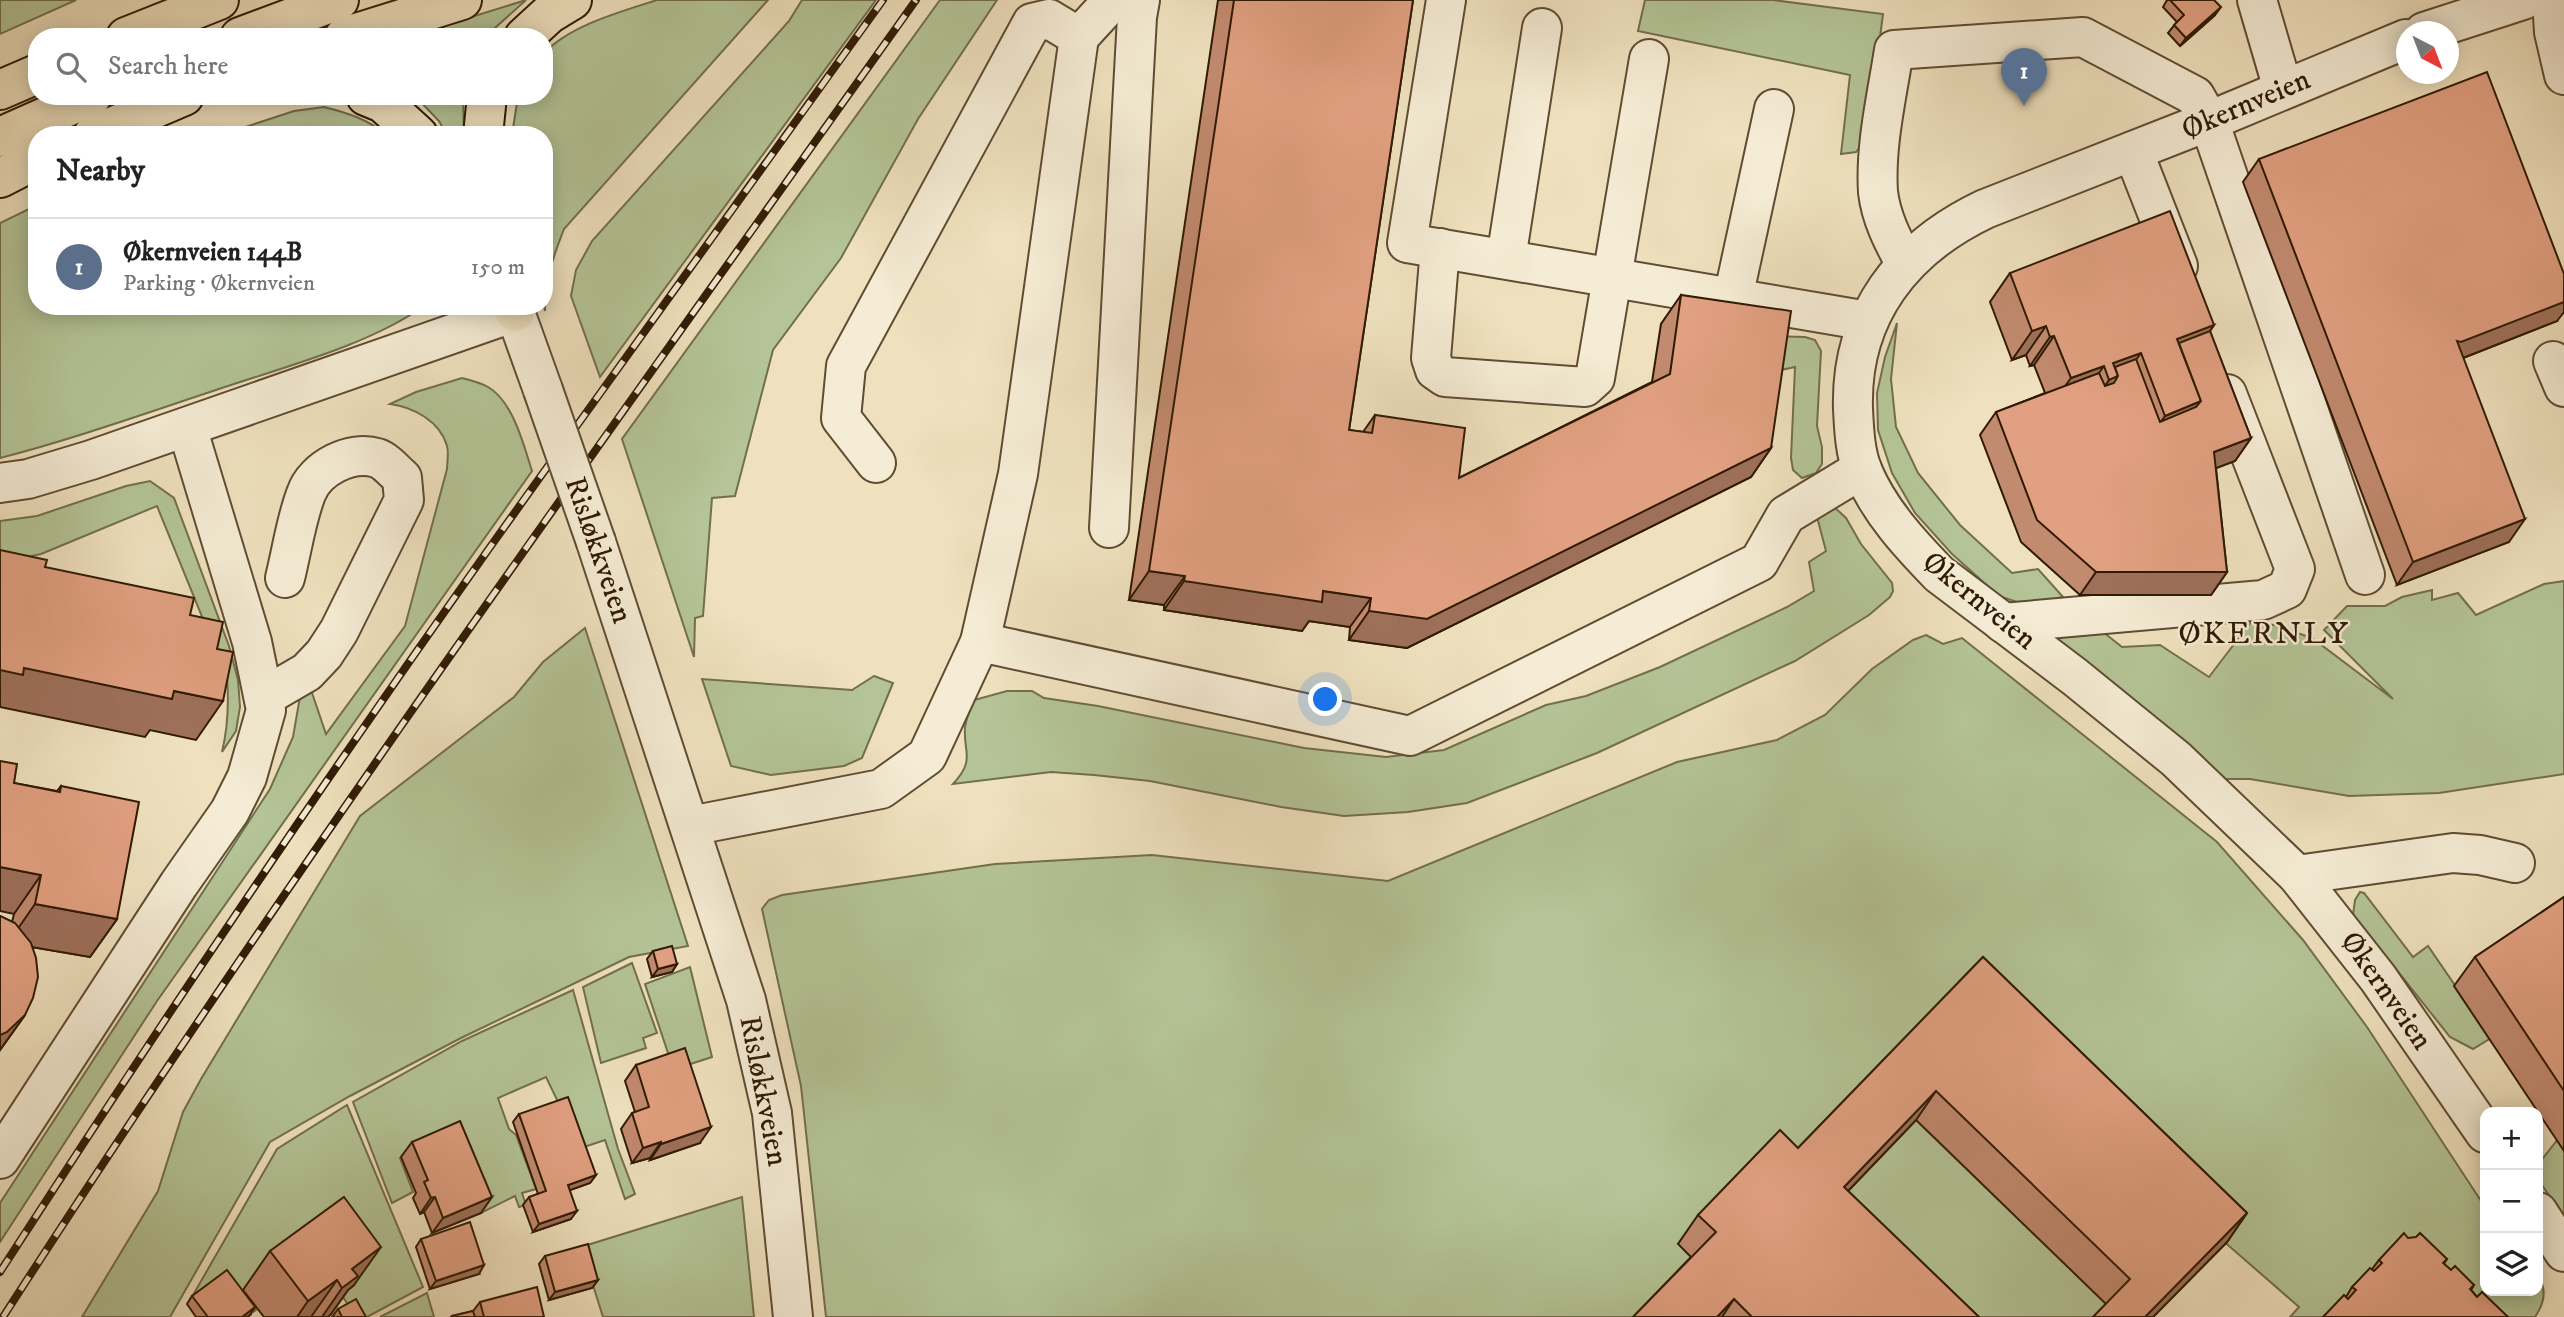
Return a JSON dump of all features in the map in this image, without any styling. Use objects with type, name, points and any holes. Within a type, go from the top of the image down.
[{"type":"highway","points":[[138,28],[175,0]]},
{"type":"highway","points":[[148,28],[219,0]]},
{"type":"highway","points":[[264,28],[339,0]]},
{"type":"highway","points":[[373,28],[462,0]]},
{"type":"highway","points":[[533,28],[548,14],[572,0]]},
{"type":"highway","points":[[0,90],[28,78]]},
{"type":"highway","points":[[0,137],[72,105]]},
{"type":"highway","points":[[114,126],[163,105]]},
{"type":"highway","points":[[386,105],[410,126]]},
{"type":"highway","points":[[484,126],[486,105]]},
{"type":"highway","points":[[0,177],[28,163]]},
{"type":"street","points":[[690,825],[881,789],[926,756],[980,642],[1018,474],[1079,37],[1113,0]]},
{"type":"street","points":[[1109,528],[1140,0]]},
{"type":"street","points":[[1446,0],[1406,243],[1868,321]]},
{"type":"street","points":[[2257,0],[2283,89]]},
{"type":"street","points":[[2458,21],[2524,0]]},
{"type":"street","points":[[2552,0],[2554,32],[2564,75]]},
{"type":"street","points":[[876,463],[841,418],[846,366],[1032,23],[1049,19],[1079,37]]},
{"type":"street","points":[[1506,259],[1542,28]]},
{"type":"street","points":[[1905,263],[1890,237],[1878,194],[1879,156],[1894,50],[2084,37],[2195,96],[2209,121],[2365,575]]},
{"type":"street","name":"Økernveien","points":[[2396,43],[1955,223],[1905,263],[1885,290],[1868,321],[1857,355],[1853,391],[1854,430],[1862,469],[1875,498],[1920,554],[1940,574],[2176,759],[2226,804],[2297,875],[2378,978],[2480,1126]]},
{"type":"street","points":[[1440,248],[1431,358],[1435,370],[1445,377],[1585,387],[1595,379],[1649,59]]},
{"type":"street","points":[[1733,298],[1774,109]]},
{"type":"street","points":[[2133,151],[2192,303]]},
{"type":"street","name":"Risløkkveien","points":[[0,483],[28,480],[187,427],[495,315]]},
{"type":"street","name":"Risløkkveien","points":[[516,315],[596,542],[746,1000],[772,1113],[793,1317]]},
{"type":"street","points":[[2003,623],[2263,600],[2287,589],[2295,569],[2217,366]]},
{"type":"street","points":[[0,1159],[179,884],[230,811],[251,764],[266,710],[252,642],[187,427]]},
{"type":"street","points":[[264,697],[307,672],[324,654],[339,631],[404,500],[402,478],[379,459],[361,456],[340,461],[319,474],[306,492],[285,578]]},
{"type":"street","points":[[980,642],[1410,736],[1759,562],[1786,515],[1862,469]]},
{"type":"street","points":[[2297,875],[2452,853],[2480,855],[2515,863]]},
{"type":"street","points":[[2543,1220],[2564,1252]]},
{"type":"green space","points":[[0,0],[76,0],[0,34]]},
{"type":"green space","points":[[526,0],[495,28],[436,28]]},
{"type":"green space","points":[[657,0],[768,0],[564,229],[553,259],[553,126],[513,126],[517,105],[553,105],[553,45],[582,27]]},
{"type":"green space","points":[[802,0],[876,0],[600,377],[571,296],[576,270],[592,241],[789,21]]},
{"type":"green space","points":[[940,0],[997,0],[918,119],[841,258],[773,350],[735,496],[712,498],[703,616],[695,618],[694,657],[622,439]]},
{"type":"green space","points":[[1645,0],[1773,0],[1883,14],[1867,138],[1856,152],[1841,154],[1850,75],[1638,31]]},
{"type":"green space","points":[[424,105],[463,105],[464,126],[442,126]]},
{"type":"green space","points":[[324,107],[357,117],[374,126],[248,126],[294,111]]},
{"type":"green space","points":[[28,209],[28,315],[409,315],[379,332],[329,352],[86,433],[0,458],[0,223]]},
{"type":"green space","points":[[1897,323],[1891,379],[1896,427],[1918,473],[1960,525],[2012,573],[2038,569],[2063,597],[2026,605],[1999,596],[1952,554],[1915,513],[1892,473],[1878,430],[1877,393],[1885,357]]},
{"type":"green space","points":[[1770,336],[1805,337],[1815,340],[1821,351],[1817,426],[1822,447],[1822,464],[1816,473],[1802,478],[1793,470],[1791,458],[1795,367],[1767,373]]},
{"type":"green space","points":[[462,378],[488,387],[504,403],[521,437],[532,471],[157,1001],[0,1242],[0,1203],[270,789],[293,737],[301,691],[309,684],[326,734],[405,626],[447,469],[448,452],[443,437],[432,423],[408,408],[390,404],[416,392]]},
{"type":"green space","points":[[150,481],[174,498],[229,646],[238,680],[240,707],[236,731],[222,752],[228,715],[227,678],[157,506],[41,554],[0,563],[0,521],[37,516],[126,486]]},
{"type":"green space","points":[[1832,505],[1846,518],[1861,544],[1892,583],[1893,591],[1890,597],[1869,615],[1795,661],[1597,753],[1467,803],[1408,812],[1344,816],[1281,807],[1150,781],[1094,775],[1051,772],[953,784],[966,762],[965,727],[974,700],[1007,691],[1032,691],[1044,698],[1098,706],[1304,748],[1386,757],[1444,750],[1546,705],[1586,696],[1660,667],[1787,607],[1814,591],[1809,562],[1826,551],[1816,513]]},
{"type":"green space","points":[[2564,581],[2564,774],[2439,793],[2349,796],[2250,779],[2219,779],[2048,633],[2088,620],[2122,647],[2160,645],[2209,677],[2251,622],[2274,625],[2312,638],[2393,699],[2324,630],[2347,606],[2385,606],[2402,597],[2432,590],[2432,600],[2458,593],[2476,615],[2544,584]]},
{"type":"green space","points":[[585,628],[688,946],[629,957],[461,1038],[350,1096],[270,1142],[170,1317],[82,1317],[158,1191],[183,1112],[201,1079],[360,816],[514,697],[543,662]]},
{"type":"green space","points":[[1926,635],[1943,644],[1962,638],[2217,842],[2303,940],[2367,1027],[2480,1199],[2480,1296],[2543,1296],[2535,1317],[2290,1317],[2299,1307],[2213,1232],[2127,1317],[826,1317],[801,1086],[762,909],[769,900],[782,895],[995,864],[1152,855],[1388,881],[1677,762],[1777,740],[1825,715],[1872,669],[1913,640]]},
{"type":"green space","points":[[874,676],[893,683],[862,758],[844,766],[771,775],[731,766],[702,679],[852,690]]},
{"type":"green space","points":[[2360,892],[2364,893],[2413,957],[2428,946],[2491,1038],[2473,1049],[2450,1037],[2353,915],[2355,900]]},
{"type":"green space","points":[[632,963],[657,1033],[643,1038],[646,1048],[601,1063],[583,987]]},
{"type":"green space","points":[[690,967],[712,1057],[675,1069],[645,984]]},
{"type":"green space","points":[[573,990],[618,1149],[635,1194],[625,1199],[605,1140],[584,1147],[546,1077],[498,1098],[509,1129],[516,1135],[536,1189],[522,1193],[526,1205],[519,1207],[515,1196],[479,1214],[447,1138],[400,1158],[413,1192],[392,1203],[353,1102],[462,1041]]},
{"type":"green space","points":[[347,1105],[423,1287],[367,1317],[356,1317],[341,1294],[314,1237],[242,1291],[256,1310],[248,1315],[189,1302],[277,1149]]},
{"type":"green space","points":[[2558,1139],[2564,1148],[2564,1218],[2543,1186],[2543,1158]]},
{"type":"green space","points":[[742,1197],[754,1317],[603,1317],[581,1247]]},
{"type":"green space","points":[[427,1293],[434,1317],[380,1317]]},
{"type":"building","points":[[1234,0],[1413,0],[1349,430],[1372,433],[1375,415],[1465,428],[1459,478],[1670,374],[1681,295],[1791,311],[1771,448],[1427,619],[1369,611],[1371,598],[1323,591],[1322,602],[1184,581],[1185,576],[1149,571]]},
{"type":"building","points":[[2170,0],[2214,0],[2221,7],[2186,38],[2174,25],[2184,15]]},
{"type":"building","points":[[2487,72],[2564,274],[2564,302],[2461,342],[2457,341],[2525,519],[2413,562],[2259,159]]},
{"type":"building","points":[[2170,211],[2214,325],[2177,339],[2201,401],[2165,416],[2141,353],[2113,363],[2118,376],[2109,380],[2104,366],[2071,378],[2054,336],[2050,337],[2046,326],[2032,331],[2010,273]]},
{"type":"building","points":[[2210,331],[2251,438],[2214,452],[2227,572],[2096,572],[2037,520],[1996,412],[2099,373],[2105,386],[2114,383],[2118,376],[2115,367],[2136,359],[2160,422],[2196,407],[2201,401],[2179,343]]},
{"type":"building","points":[[0,550],[47,560],[45,567],[194,598],[190,615],[223,622],[217,649],[233,652],[223,701],[174,691],[172,699],[24,668],[23,675],[0,670]]},
{"type":"building","points":[[0,761],[17,764],[14,783],[60,792],[61,786],[139,802],[117,919],[35,904],[41,875],[0,867]]},
{"type":"building","points":[[2564,897],[2564,1091],[2475,957]]},
{"type":"building","points":[[0,916],[15,923],[31,943],[38,977],[25,1015],[0,1035]]},
{"type":"building","points":[[672,946],[677,964],[658,969],[653,951]]},
{"type":"building","points":[[1983,957],[2247,1213],[2145,1317],[2093,1317],[2130,1279],[1936,1091],[1844,1187],[1979,1317],[1752,1317],[1734,1299],[1717,1317],[1633,1317],[1716,1232],[1698,1215],[1780,1130],[1798,1148]]},
{"type":"building","points":[[685,1048],[711,1127],[643,1148],[632,1113],[649,1107],[636,1065]]},
{"type":"building","points":[[568,1097],[596,1175],[568,1185],[577,1211],[539,1224],[529,1197],[546,1191],[519,1114]]},
{"type":"building","points":[[460,1121],[492,1197],[443,1218],[435,1197],[431,1198],[424,1182],[428,1180],[412,1142]]},
{"type":"building","points":[[344,1197],[381,1247],[352,1269],[358,1276],[342,1288],[337,1280],[308,1301],[270,1251]]},
{"type":"building","points":[[470,1222],[484,1265],[436,1281],[421,1239]]},
{"type":"building","points":[[2404,1233],[2408,1238],[2416,1237],[2420,1233],[2447,1259],[2443,1263],[2451,1270],[2455,1266],[2474,1285],[2470,1289],[2477,1297],[2480,1294],[2486,1296],[2508,1317],[2323,1317],[2344,1295],[2348,1299],[2356,1290],[2352,1287],[2370,1268],[2374,1271],[2382,1263],[2379,1260]]},
{"type":"building","points":[[588,1244],[598,1280],[555,1292],[545,1256]]},
{"type":"building","points":[[227,1270],[255,1307],[242,1317],[208,1317],[192,1296]]},
{"type":"building","points":[[537,1287],[544,1317],[484,1317],[480,1302]]},
{"type":"building","points":[[356,1299],[366,1317],[342,1317],[338,1309]]},
{"type":"building","points":[[473,1311],[475,1317],[452,1317],[452,1316]]},
{"type":"railway","points":[[0,1272],[179,999],[363,728],[883,0]]},
{"type":"railway","points":[[3,1317],[224,983],[337,818],[916,0]]},
{"type":"place","name":"Økernveien 144B","points":[[2024,106]]},
{"type":"district","name":"ØKERNLY","points":[[2264,634]]}]
